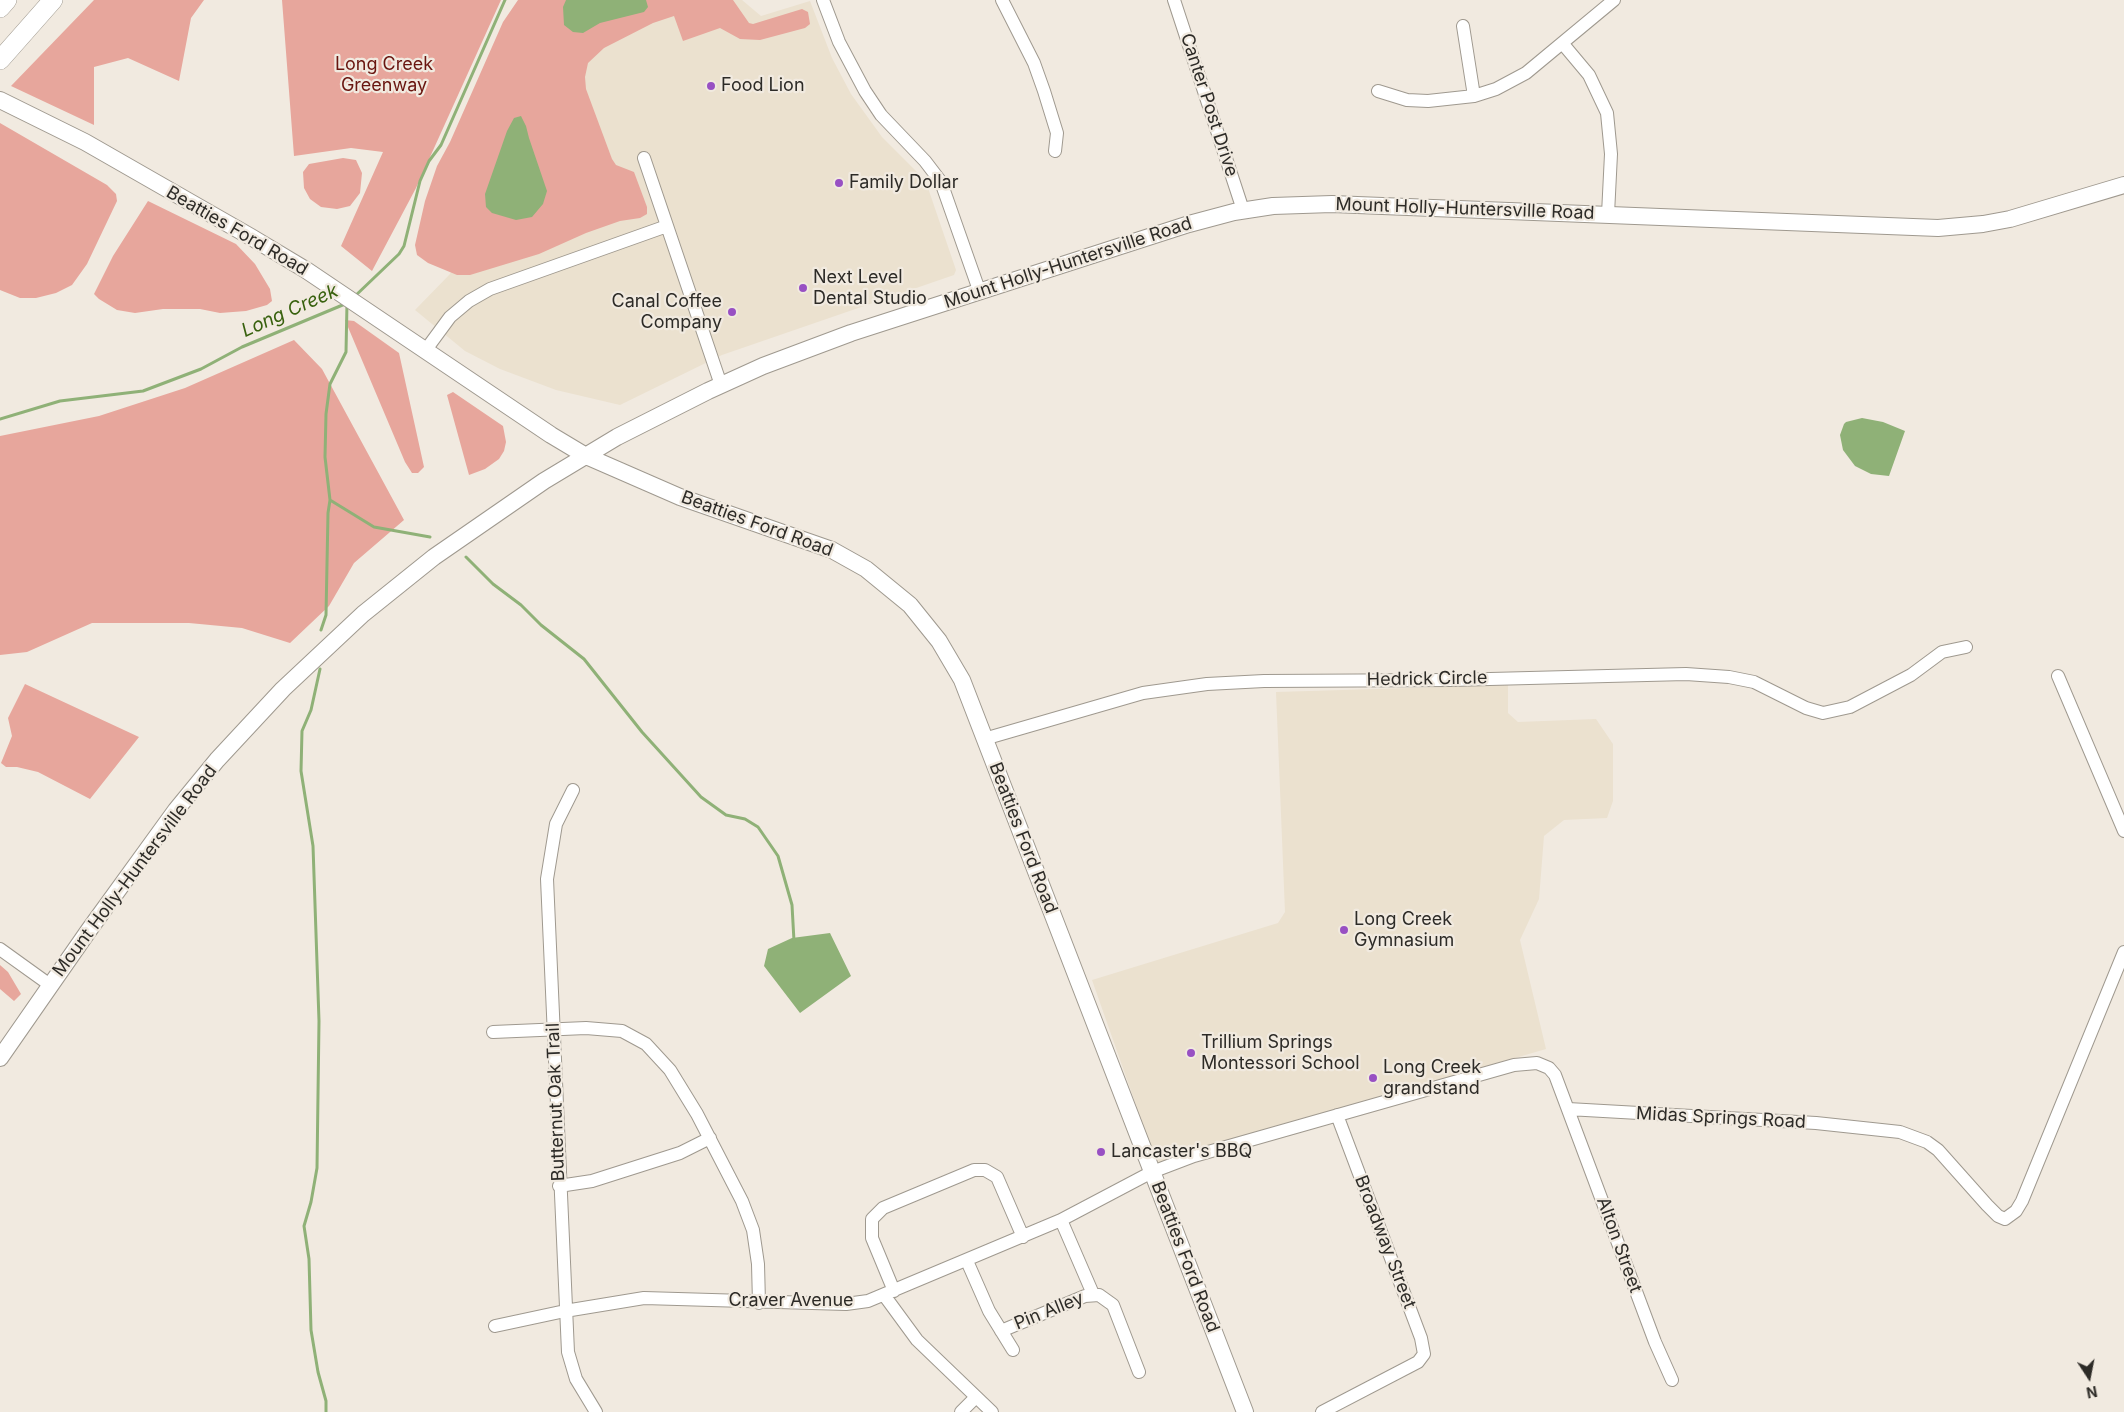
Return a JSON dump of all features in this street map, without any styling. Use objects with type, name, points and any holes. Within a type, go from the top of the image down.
[{"type":"highway","points":[[0,8],[7,0]]},
{"type":"highway","points":[[0,60],[54,0]]},
{"type":"main road","name":"Beatties Ford Road","points":[[5,103],[85,142],[251,237],[322,281],[426,352],[586,456],[680,497],[811,541],[844,556],[866,569],[910,605],[939,641],[958,674],[1244,1412]]},
{"type":"main road","name":"Mount Holly-Huntersville Road","points":[[0,1058],[176,810],[217,760],[283,689],[363,614],[434,557],[586,456],[721,384],[811,347],[980,290],[1189,224],[1243,210],[1280,206],[1332,204],[1938,228],[2010,219],[2124,184]]},
{"type":"street","points":[[823,0],[839,42],[865,91],[881,115],[929,166],[940,182],[980,290]]},
{"type":"street","points":[[1002,0],[1034,63],[1044,91],[1057,134],[1055,151]]},
{"type":"street","name":"Canter Post Drive","points":[[1174,0],[1243,210]]},
{"type":"street","points":[[1378,92],[1407,100],[1428,101],[1474,96],[1514,80],[1563,44],[1614,0]]},
{"type":"street","points":[[1462,26],[1474,96]]},
{"type":"street","points":[[1563,44],[1589,75],[1607,113],[1611,154],[1608,214]]},
{"type":"street","points":[[644,158],[721,384]]},
{"type":"street","points":[[426,352],[450,317],[469,301],[490,289],[667,226]]},
{"type":"street","name":"Hedrick Circle","points":[[984,739],[1143,693],[1207,684],[1686,674],[1729,677],[1754,682],[1806,708],[1823,714],[1842,710],[1906,678],[1942,652],[1966,647]]},
{"type":"street","points":[[2058,676],[2124,831]]},
{"type":"street","name":"Butternut Oak Trail","points":[[573,790],[556,824],[548,870],[559,1186],[568,1352],[576,1379],[596,1412]]},
{"type":"street","points":[[0,949],[50,985]]},
{"type":"street","name":"Midas Springs Road","points":[[1568,1109],[1798,1122],[1900,1132],[1927,1142],[1938,1150],[1998,1216],[2005,1218],[2016,1211],[2022,1201],[2124,952]]},
{"type":"street","points":[[493,1032],[586,1028],[622,1031],[646,1044],[670,1070],[710,1138],[742,1201],[753,1230],[758,1264],[759,1302]]},
{"type":"street","points":[[1152,1172],[1194,1156],[1514,1065],[1537,1063],[1552,1071],[1568,1109]]},
{"type":"street","name":"Alton Street","points":[[1568,1109],[1655,1342],[1672,1380]]},
{"type":"street","name":"Broadway Street","points":[[1322,1412],[1413,1365],[1422,1359],[1424,1354],[1422,1338],[1337,1115]]},
{"type":"street","points":[[559,1186],[592,1181],[680,1153],[710,1138]]},
{"type":"street","points":[[992,1412],[917,1340],[889,1293],[872,1238],[872,1219],[883,1208],[974,1170],[985,1170],[997,1177],[1023,1237]]},
{"type":"street","name":"Craver Avenue","points":[[495,1326],[565,1311],[644,1298],[846,1304],[889,1293],[1023,1237],[1061,1220],[1152,1172]]},
{"type":"street","points":[[1061,1220],[1092,1294]]},
{"type":"street","points":[[967,1261],[989,1311],[1013,1350]]},
{"type":"street","name":"Pin Alley","points":[[1001,1331],[1092,1294],[1106,1298],[1113,1305],[1139,1372]]},
{"type":"street","points":[[961,1412],[976,1398]]},
{"type":"shaded area","points":[[562,0],[742,0],[761,16],[810,1],[832,58],[851,94],[882,137],[918,173],[928,188],[956,270],[954,275],[722,355],[620,405],[556,390],[500,369],[465,351],[415,310],[450,274]]},
{"type":"shaded area","points":[[566,0],[646,0],[648,7],[644,12],[600,23],[583,33],[573,32],[564,25],[563,7]]},
{"type":"shaded area","points":[[521,116],[547,191],[543,204],[532,217],[516,220],[492,213],[486,207],[485,194],[507,131],[514,118]]},
{"type":"shaded area","points":[[1862,418],[1883,422],[1905,431],[1889,476],[1871,474],[1855,466],[1843,450],[1840,435],[1844,424]]},
{"type":"shaded area","points":[[1508,685],[1508,713],[1518,722],[1596,719],[1613,744],[1613,801],[1607,818],[1564,820],[1544,836],[1539,899],[1520,940],[1546,1049],[1271,1129],[1157,1165],[1092,980],[1278,923],[1285,912],[1276,692]]},
{"type":"shaded area","points":[[830,933],[851,976],[800,1013],[764,966],[768,949],[792,938]]},
{"type":"green space","points":[[94,0],[204,0],[191,18],[179,81],[128,58],[94,67],[94,125],[11,86]]},
{"type":"green space","name":"Long Creek Greenway","points":[[282,0],[501,0],[416,188],[372,271],[341,246],[383,152],[351,148],[294,156]]},
{"type":"green space","points":[[518,0],[733,0],[749,23],[753,24],[802,9],[808,12],[810,24],[805,28],[760,40],[740,39],[720,28],[683,41],[674,16],[653,23],[604,48],[588,63],[585,77],[586,89],[612,159],[616,165],[634,172],[647,207],[647,214],[640,218],[620,221],[586,233],[539,254],[470,275],[457,275],[428,263],[417,255],[415,245],[425,201],[437,166],[450,142],[503,22]]},
{"type":"green space","points":[[0,123],[107,185],[116,194],[117,201],[87,264],[72,285],[56,293],[36,298],[20,298],[0,290]]},
{"type":"green space","points":[[343,158],[356,160],[362,173],[360,193],[350,206],[337,209],[321,207],[310,199],[304,188],[303,172],[309,164]]},
{"type":"green space","points":[[148,201],[236,244],[255,264],[270,289],[272,301],[267,305],[246,311],[220,313],[200,309],[163,309],[135,313],[117,310],[99,299],[94,294],[113,256]]},
{"type":"green space","points":[[345,320],[354,321],[399,353],[424,467],[418,473],[412,473],[405,462]]},
{"type":"green space","points":[[294,340],[322,369],[404,520],[354,563],[329,606],[290,643],[242,628],[189,623],[92,623],[27,652],[0,655],[0,436],[99,416],[185,388]]},
{"type":"green space","points":[[453,392],[503,426],[506,442],[504,451],[499,459],[485,469],[469,475],[447,395]]},
{"type":"green space","points":[[25,684],[139,737],[90,799],[38,772],[17,767],[6,767],[1,763],[12,736],[8,718]]},
{"type":"green space","points":[[0,965],[8,972],[21,994],[14,1001],[0,989]]},
{"type":"waterway","name":"Long Creek","points":[[354,297],[399,254],[404,246],[420,181],[429,161],[441,145],[505,0]]},
{"type":"waterway","points":[[321,630],[326,615],[328,513],[330,500],[325,457],[326,414],[330,384],[346,352],[347,303]]},
{"type":"waterway","name":"Long Creek","points":[[0,419],[60,401],[143,391],[201,369],[242,347],[345,304]]},
{"type":"waterway","points":[[330,500],[374,527],[430,537]]},
{"type":"waterway","points":[[466,557],[493,584],[521,605],[541,625],[584,659],[642,732],[701,797],[726,815],[745,819],[758,827],[778,856],[792,905],[794,941]]},
{"type":"waterway","points":[[320,669],[311,710],[302,731],[301,771],[313,846],[319,1021],[317,1168],[311,1202],[304,1226],[309,1259],[311,1330],[318,1372],[326,1401],[326,1412]]},
{"type":"place","name":"Food Lion","points":[[711,86]]},
{"type":"place","name":"Family Dollar","points":[[839,183]]},
{"type":"place","name":"Next Level Dental Studio","points":[[803,288]]},
{"type":"place","name":"Canal Coffee Company","points":[[732,312]]},
{"type":"place","name":"Long Creek Gymnasium","points":[[1344,930]]},
{"type":"place","name":"Trillium Springs Montessori School","points":[[1191,1053]]},
{"type":"place","name":"Long Creek grandstand","points":[[1373,1078]]},
{"type":"place","name":"Lancaster's BBQ","points":[[1101,1152]]}]
